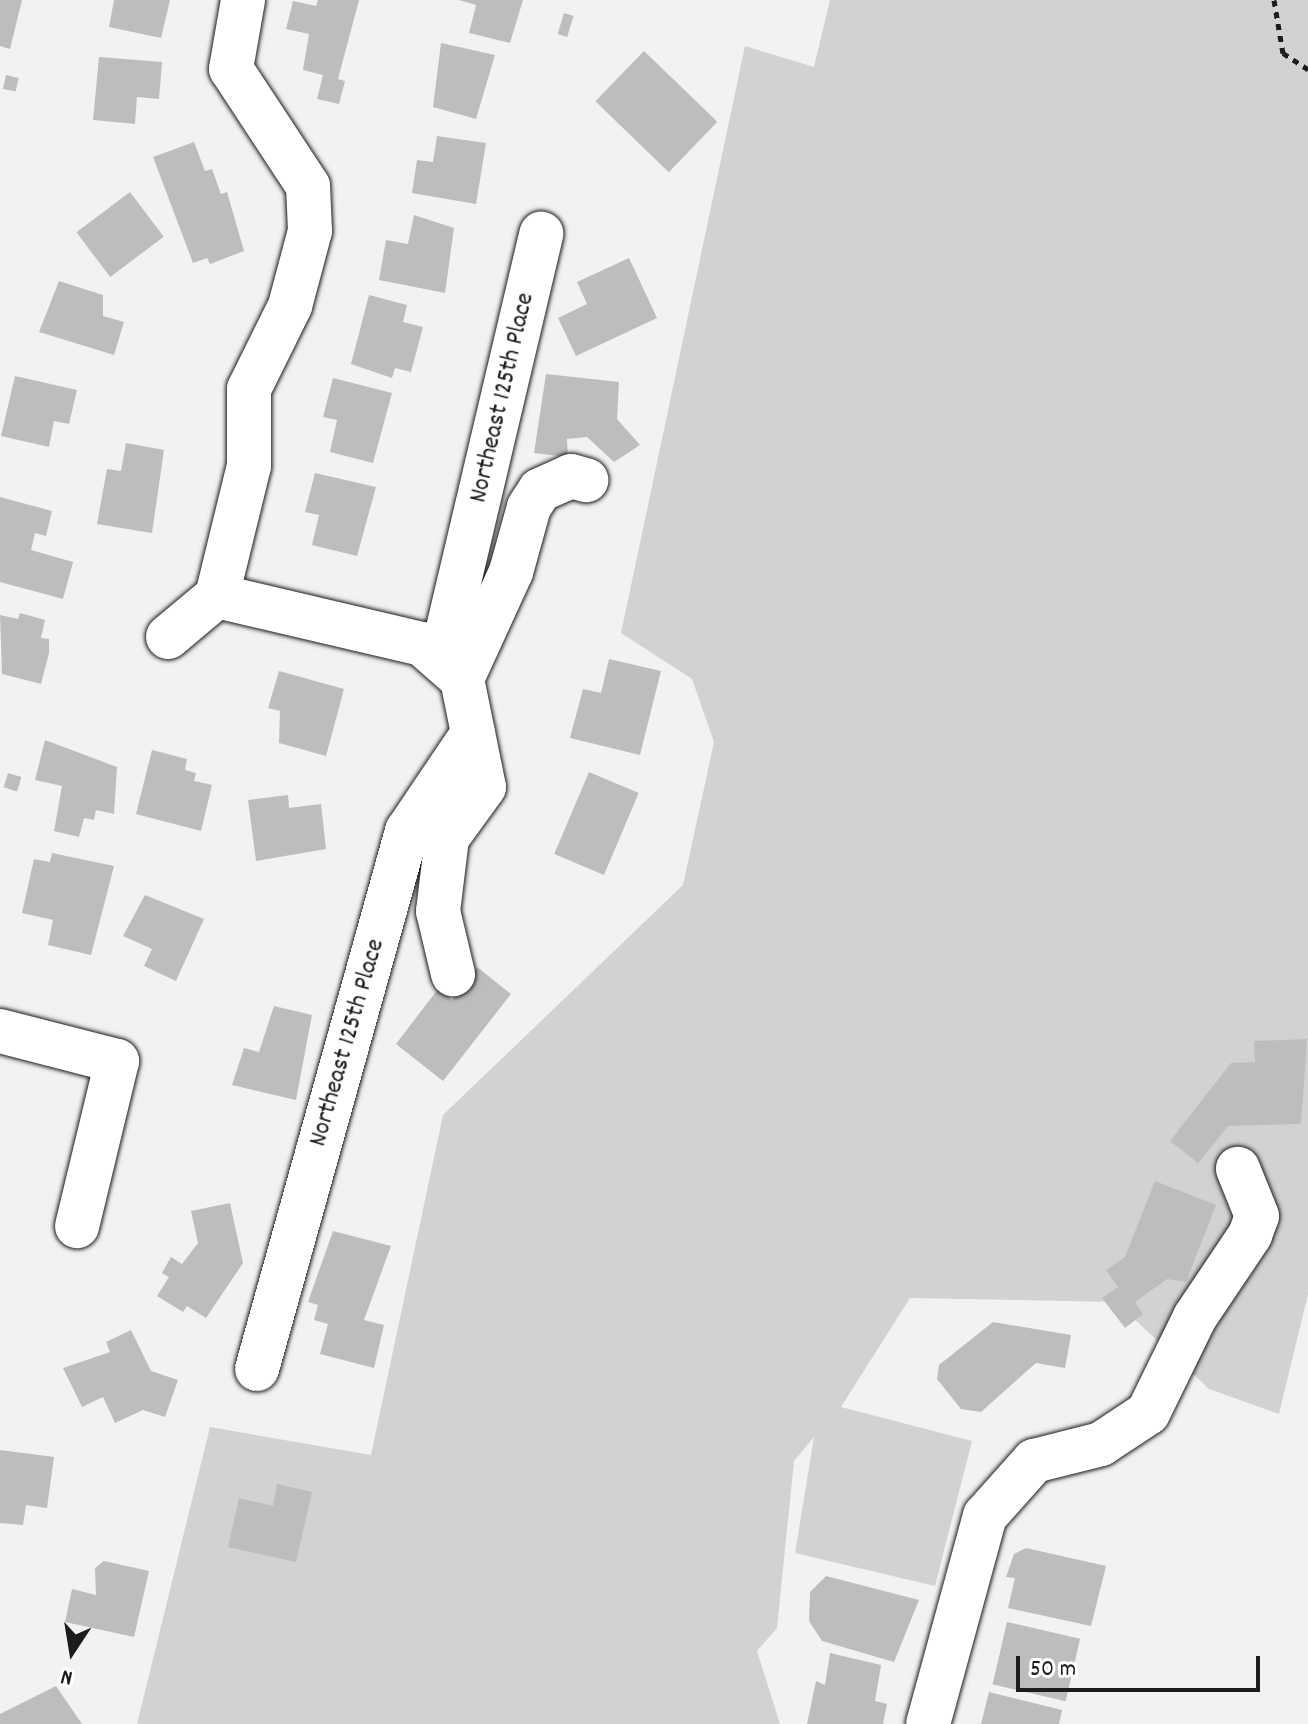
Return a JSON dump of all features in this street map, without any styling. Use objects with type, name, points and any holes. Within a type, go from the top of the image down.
[{"type":"street","points":[[168,637],[217,596],[249,466],[249,389],[290,306],[310,231],[308,186],[231,69],[243,0]]},
{"type":"street","name":"Northeast 125th Place","points":[[453,974],[438,911],[447,838],[484,787],[473,733],[452,667],[541,234]]},
{"type":"street","points":[[217,596],[452,667],[511,572],[529,507],[540,490],[571,476],[586,480]]},
{"type":"street","name":"Northeast 125th Place","points":[[257,1369],[407,831],[473,733]]},
{"type":"street","points":[[0,1031],[117,1061],[77,1226]]},
{"type":"street","points":[[928,1724],[985,1516],[1034,1461],[1101,1444],[1148,1413],[1195,1317],[1250,1235],[1257,1216],[1238,1169]]},
{"type":"path","points":[[1274,0],[1283,53],[1308,69]]},
{"type":"shaded area","points":[[830,0],[1308,0],[1308,1294],[1279,1414],[1209,1389],[1116,1302],[910,1298],[841,1407],[972,1441],[935,1586],[795,1553],[814,1437],[794,1461],[777,1628],[757,1651],[780,1724],[137,1724],[210,1427],[371,1455],[443,1115],[683,885],[714,742],[692,679],[621,633],[745,46],[814,67]]},
{"type":"building","points":[[0,0],[22,0],[10,49],[0,46]]},
{"type":"building","points":[[114,0],[170,0],[161,38],[109,27]]},
{"type":"building","points":[[318,0],[359,0],[338,79],[345,81],[339,104],[317,99],[323,75],[303,70],[309,34],[286,29],[293,1],[316,6]]},
{"type":"building","points":[[459,0],[523,0],[510,43],[469,33],[476,5]]},
{"type":"building","points":[[564,13],[574,16],[567,37],[558,34]]},
{"type":"building","points":[[441,43],[495,55],[476,119],[433,107]]},
{"type":"building","points":[[644,51],[717,122],[669,172],[595,101]]},
{"type":"building","points":[[99,57],[162,62],[159,99],[137,97],[135,124],[93,120]]},
{"type":"building","points":[[6,75],[19,78],[16,92],[3,89]]},
{"type":"building","points":[[437,136],[486,143],[476,204],[412,193],[417,160],[433,162]]},
{"type":"building","points":[[194,142],[205,171],[212,169],[221,194],[227,192],[244,251],[210,264],[207,258],[193,263],[153,157]]},
{"type":"building","points":[[130,192],[164,237],[110,277],[76,232]]},
{"type":"building","points":[[414,215],[454,228],[445,293],[379,280],[386,240],[408,244]]},
{"type":"building","points":[[629,258],[657,318],[576,356],[558,318],[587,304],[577,282]]},
{"type":"building","points":[[59,281],[103,295],[103,316],[124,322],[114,355],[39,332]]},
{"type":"building","points":[[369,295],[407,305],[403,322],[423,327],[411,372],[395,368],[392,378],[351,364]]},
{"type":"building","points":[[546,374],[619,382],[617,419],[640,445],[614,462],[587,437],[567,439],[568,457],[534,453]]},
{"type":"building","points":[[15,376],[77,390],[69,424],[54,421],[49,447],[1,436]]},
{"type":"building","points":[[333,378],[392,393],[373,463],[330,452],[337,420],[323,417]]},
{"type":"building","points":[[126,443],[164,450],[152,533],[97,524],[107,469],[121,471]]},
{"type":"building","points":[[315,473],[376,487],[357,556],[312,545],[319,515],[305,512]]},
{"type":"building","points":[[0,497],[52,511],[46,536],[35,533],[31,550],[73,562],[63,599],[0,582]]},
{"type":"building","points":[[20,613],[45,620],[41,638],[49,639],[49,653],[41,684],[2,674],[0,615],[18,619]]},
{"type":"building","points":[[609,659],[661,671],[640,755],[570,738],[583,689],[601,693]]},
{"type":"building","points":[[279,671],[344,689],[326,756],[279,743],[280,711],[268,708]]},
{"type":"building","points":[[45,740],[117,767],[114,814],[96,810],[94,820],[84,818],[79,837],[54,831],[62,786],[35,780]]},
{"type":"building","points":[[152,750],[187,759],[185,770],[196,773],[194,781],[212,785],[201,831],[136,814]]},
{"type":"building","points":[[589,772],[639,793],[604,875],[554,854]]},
{"type":"building","points":[[8,773],[21,777],[17,791],[4,787]]},
{"type":"building","points":[[288,795],[289,808],[321,804],[326,849],[256,861],[248,800]]},
{"type":"building","points":[[52,853],[114,866],[91,955],[48,945],[53,920],[22,913],[34,859],[50,862]]},
{"type":"building","points":[[145,895],[204,919],[176,981],[144,966],[152,949],[123,936]]},
{"type":"building","points":[[477,967],[511,994],[443,1081],[396,1044],[438,989],[452,1000]]},
{"type":"building","points":[[274,1006],[312,1015],[296,1100],[232,1085],[244,1048],[259,1052]]},
{"type":"building","points":[[1307,1039],[1301,1124],[1228,1126],[1198,1163],[1170,1141],[1231,1063],[1255,1062],[1254,1041]]},
{"type":"building","points":[[1155,1181],[1216,1205],[1186,1282],[1167,1279],[1135,1302],[1143,1314],[1125,1328],[1102,1298],[1118,1287],[1106,1270],[1125,1257]]},
{"type":"building","points":[[230,1203],[243,1263],[206,1318],[187,1306],[183,1312],[157,1296],[169,1277],[162,1273],[171,1257],[182,1264],[198,1243],[191,1211]]},
{"type":"building","points":[[333,1231],[391,1246],[364,1320],[384,1325],[374,1368],[320,1354],[328,1324],[314,1320],[318,1305],[308,1302]]},
{"type":"building","points":[[993,1322],[1071,1335],[1065,1368],[1036,1363],[981,1412],[961,1409],[937,1379],[939,1365]]},
{"type":"building","points":[[131,1330],[151,1371],[178,1380],[165,1417],[143,1410],[115,1423],[103,1397],[82,1407],[63,1368],[110,1352],[106,1342]]},
{"type":"building","points":[[0,1450],[54,1457],[47,1508],[26,1505],[23,1525],[0,1523]]},
{"type":"building","points":[[277,1484],[312,1492],[296,1562],[228,1547],[239,1498],[273,1506]]},
{"type":"building","points":[[1026,1548],[1106,1566],[1091,1626],[1008,1608],[1015,1578],[1006,1577],[1014,1554]]},
{"type":"building","points":[[104,1561],[149,1571],[134,1637],[65,1622],[72,1589],[96,1595],[95,1568]]},
{"type":"building","points":[[826,1576],[919,1600],[894,1662],[822,1641],[809,1621],[810,1592]]},
{"type":"building","points":[[1007,1622],[1080,1639],[1066,1701],[993,1684]]},
{"type":"building","points":[[830,1653],[881,1665],[875,1701],[887,1704],[883,1724],[807,1724],[816,1681],[825,1685]]},
{"type":"building","points":[[56,1686],[82,1724],[0,1724],[0,1714]]},
{"type":"building","points":[[989,1692],[1062,1710],[1059,1724],[981,1724]]}]
